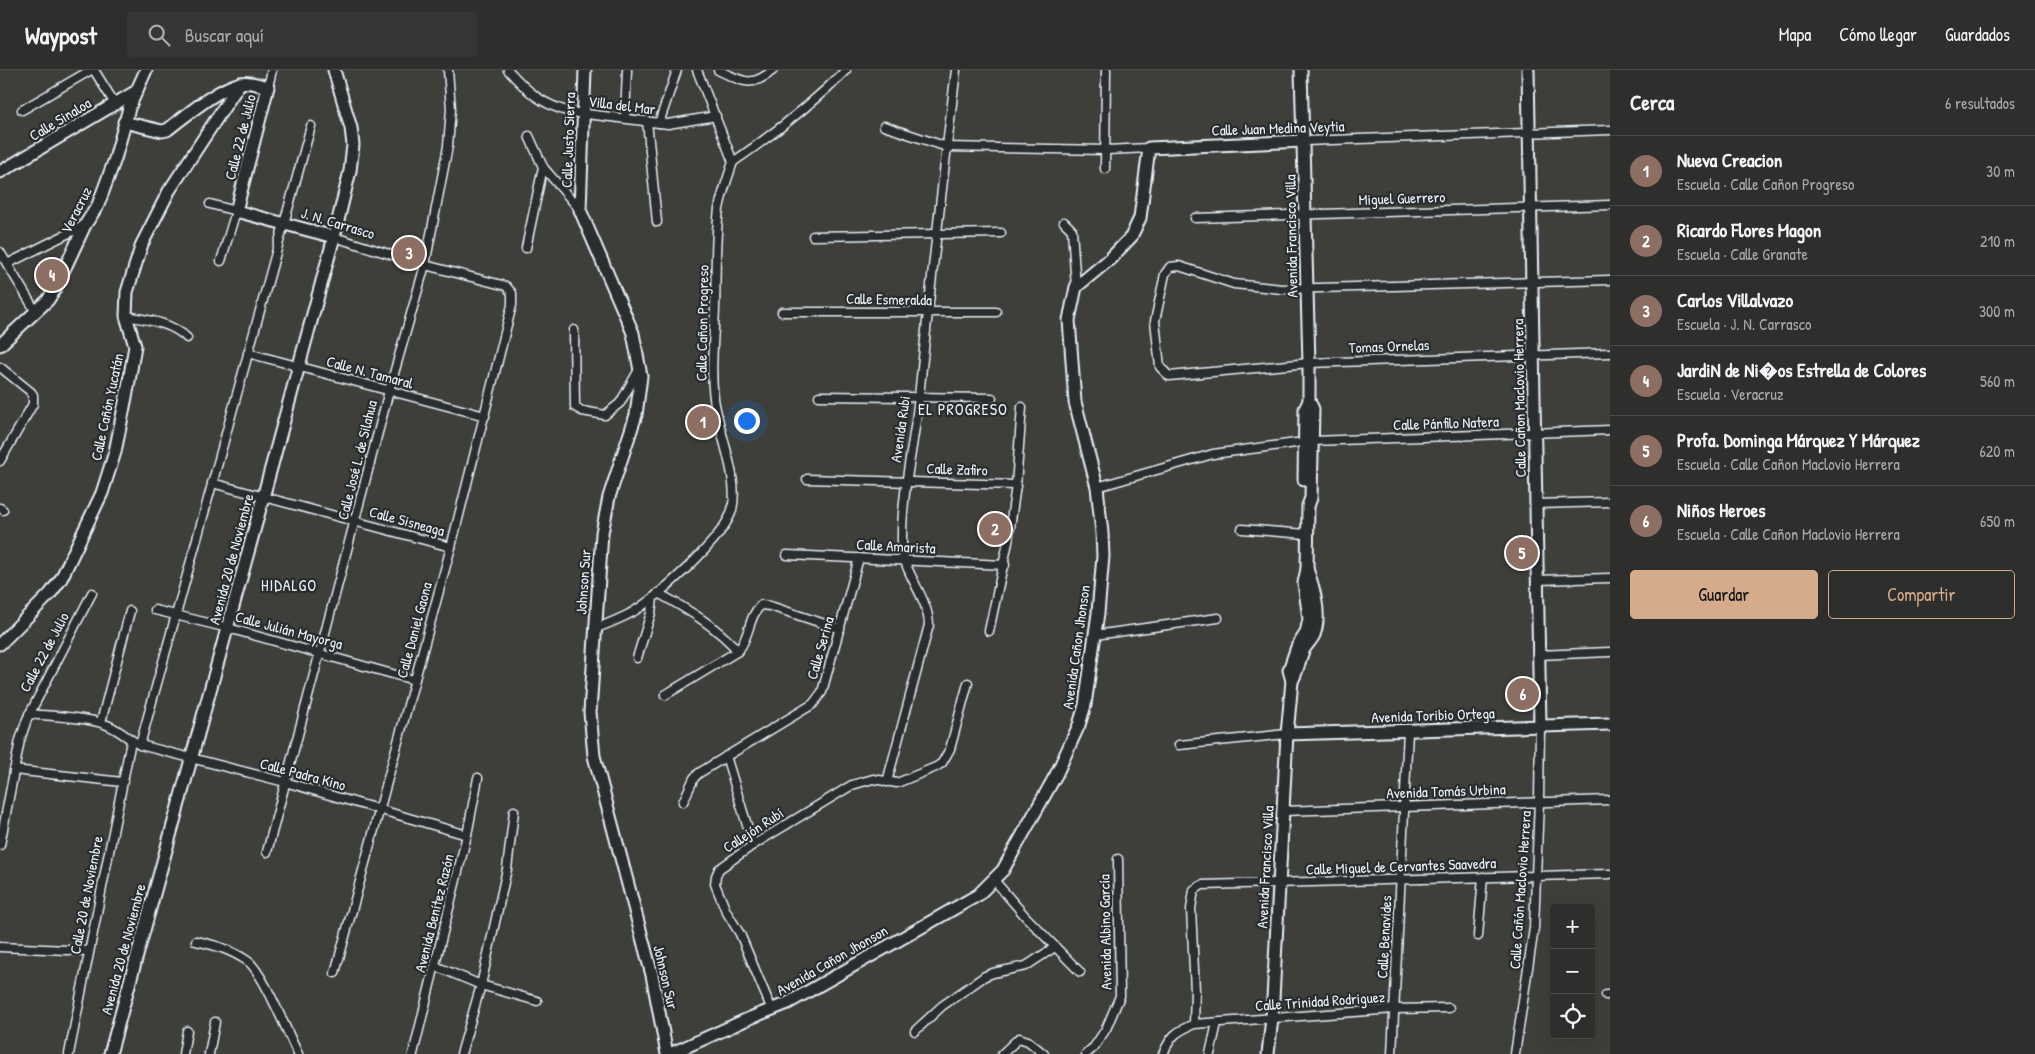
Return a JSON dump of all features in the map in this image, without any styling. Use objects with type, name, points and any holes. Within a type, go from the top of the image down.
[{"type":"street","points":[[22,110],[92,70],[115,104]]},
{"type":"street","name":"Veracruz","points":[[0,345],[48,300],[55,290],[85,225],[98,205],[109,176],[124,122],[135,92],[146,70]]},
{"type":"street","name":"Calle 22 de Julio","points":[[236,211],[272,70]]},
{"type":"street","name":"Avenida 20 de Noviembre","points":[[110,1054],[190,759],[228,628],[297,367],[334,237],[350,171],[353,145],[351,128],[334,70]]},
{"type":"street","name":"Calle José L. de Silahua","points":[[266,852],[356,522],[389,391],[425,265],[449,132],[451,109],[448,70]]},
{"type":"street","name":"Villa del Mar","points":[[508,70],[527,91],[536,98],[558,109],[659,123],[674,123],[716,116]]},
{"type":"street","name":"Calle Justo Sierra","points":[[580,210],[585,70]]},
{"type":"street","points":[[625,117],[627,70]]},
{"type":"street","points":[[659,123],[677,70]]},
{"type":"street","points":[[697,70],[733,162],[782,127],[820,96],[846,70]]},
{"type":"street","points":[[718,70],[740,81],[749,82],[763,79],[773,70]]},
{"type":"street","name":"Avenida Rubi","points":[[887,782],[928,634],[929,624],[925,605],[904,561],[902,542],[956,70]]},
{"type":"street","points":[[1105,169],[1106,70]]},
{"type":"street","name":"Avenida Francisco Villa","points":[[1301,70],[1309,363],[1309,402],[1305,409],[1304,498],[1308,506]]},
{"type":"street","name":"Calle Cañon Maclovio Herrera","points":[[1528,70],[1540,726]]},
{"type":"street","points":[[124,122],[156,131],[167,130],[214,96],[240,83],[268,87]]},
{"type":"street","name":"Calle Cañón Yucatán","points":[[0,644],[50,594],[61,579],[102,493],[116,452],[135,346],[126,316],[127,292],[142,244],[169,190],[240,83]]},
{"type":"street","name":"Calle Sinaloa","points":[[0,172],[135,92]]},
{"type":"street","points":[[647,121],[657,222]]},
{"type":"street","points":[[140,745],[311,126]]},
{"type":"street","name":"Calle Juan Medina Veytia","points":[[884,126],[947,147],[1106,150],[1610,130]]},
{"type":"street","name":"Johnson Sur","points":[[529,136],[544,166],[580,210],[632,333],[640,368],[641,376],[636,415],[609,497],[602,533],[590,712],[594,756],[652,975],[669,1054]]},
{"type":"street","points":[[1076,287],[1110,259],[1131,237],[1140,218],[1149,148]]},
{"type":"street","name":"Calle Cañon Progreso","points":[[595,629],[630,614],[655,596],[722,529],[732,510],[733,489],[714,399],[712,360],[719,210],[733,162]]},
{"type":"street","points":[[526,248],[544,166]]},
{"type":"street","name":"J. N. Carrasco","points":[[210,204],[283,222],[425,265],[506,286],[512,293]]},
{"type":"street","name":"Miguel Guerrero","points":[[1195,218],[1610,205]]},
{"type":"street","points":[[222,261],[236,211]]},
{"type":"street","points":[[1064,222],[1072,230],[1076,287]]},
{"type":"street","points":[[7,264],[85,225]]},
{"type":"street","points":[[813,236],[1000,233]]},
{"type":"street","points":[[0,252],[36,312]]},
{"type":"street","name":"Tomas Ornelas","points":[[1307,288],[1282,289],[1234,284],[1179,266],[1170,267],[1165,274],[1155,322],[1160,367],[1169,376],[1309,363],[1610,353]]},
{"type":"street","points":[[1307,288],[1610,280]]},
{"type":"street","name":"Avenida Cañon Jhonson","points":[[669,1054],[772,1010],[827,983],[907,934],[978,895],[1003,870],[1057,773],[1079,725],[1085,705],[1098,613],[1102,556],[1100,503],[1075,402],[1069,320],[1076,287]]},
{"type":"street","name":"Calle Daniel Gaona","points":[[336,973],[485,416],[512,305],[512,293]]},
{"type":"street","name":"Calle Esmeralda","points":[[782,312],[996,312]]},
{"type":"street","points":[[126,316],[162,323],[181,332],[187,338]]},
{"type":"street","points":[[574,330],[575,407],[582,411],[606,416],[620,403],[640,368]]},
{"type":"street","name":"Calle N. Tamaral","points":[[248,353],[485,416]]},
{"type":"street","points":[[0,367],[31,392],[34,399],[33,404],[0,461]]},
{"type":"street","points":[[819,396],[992,398]]},
{"type":"street","name":"Avenida Francisco Villa","points":[[1268,1054],[1272,1018],[1278,884],[1292,681],[1298,672],[1304,649],[1313,636],[1316,626],[1313,584],[1307,569],[1308,506],[1311,498],[1313,441],[1313,408],[1309,402]]},
{"type":"street","points":[[989,631],[1005,565],[1016,485],[1022,407]]},
{"type":"street","name":"Calle Pánfilo Natera","points":[[1313,441],[1610,430]]},
{"type":"street","points":[[1097,487],[1213,454],[1296,443]]},
{"type":"street","name":"Calle Zafiro","points":[[807,479],[1016,485]]},
{"type":"street","name":"Calle Sisneaga","points":[[212,484],[451,547]]},
{"type":"street","points":[[1536,504],[1610,502]]},
{"type":"street","points":[[1242,528],[1307,534]]},
{"type":"street","name":"Calle Amarista","points":[[787,555],[1005,565]]},
{"type":"street","name":"Calle Serina","points":[[683,802],[694,778],[726,756],[813,704],[822,692],[859,558]]},
{"type":"street","points":[[1537,580],[1610,578]]},
{"type":"street","name":"Calle 22 de Julio","points":[[0,845],[20,740],[29,714],[92,593]]},
{"type":"street","points":[[637,658],[655,596],[694,613],[728,639],[738,651]]},
{"type":"street","points":[[665,695],[738,651],[745,643],[755,611],[761,604],[840,629]]},
{"type":"street","name":"Calle Julián Mayorga","points":[[155,610],[177,614],[414,680]]},
{"type":"street","points":[[29,714],[101,722],[130,611]]},
{"type":"street","points":[[1094,635],[1218,618]]},
{"type":"street","points":[[1538,655],[1610,652]]},
{"type":"street","name":"Callejón Rubí","points":[[772,1010],[740,934],[726,911],[715,884],[719,868],[753,845],[852,785],[873,779],[901,782],[942,763],[950,749],[968,683]]},
{"type":"street","name":"Calle Padra Kino","points":[[101,722],[122,732],[131,741],[140,745],[285,782],[467,835]]},
{"type":"street","name":"Avenida Toribio Ortega","points":[[1287,734],[1610,724]]},
{"type":"street","name":"Calle Cañón Maclovio Herrera","points":[[1515,1054],[1532,949],[1537,876],[1540,726]]},
{"type":"street","name":"Calle Benavides","points":[[1392,1054],[1408,731]]},
{"type":"street","points":[[1179,745],[1287,734]]},
{"type":"street","name":"Calle 20 de Noviembre","points":[[69,1054],[131,741]]},
{"type":"street","points":[[726,756],[753,845]]},
{"type":"street","points":[[14,770],[122,782]]},
{"type":"street","name":"Avenida Benítez Razón","points":[[413,1054],[467,835],[478,778]]},
{"type":"street","name":"Avenida Tomás Urbina","points":[[1283,811],[1610,800]]},
{"type":"street","points":[[461,1054],[481,985],[507,869],[514,811]]},
{"type":"street","name":"Avenida Albino García","points":[[1086,1054],[1094,1047],[1106,1029],[1120,996],[1118,859]]},
{"type":"street","name":"Calle Miguel de Cervantes Saavedra","points":[[1194,1024],[1195,991],[1191,909],[1194,890],[1202,885],[1278,884],[1400,878],[1610,874]]},
{"type":"street","points":[[1478,936],[1483,877]]},
{"type":"street","points":[[994,880],[1025,916],[1080,972]]},
{"type":"street","points":[[196,941],[224,947],[250,963],[273,1001],[298,1054]]},
{"type":"street","points":[[0,947],[90,951]]},
{"type":"street","points":[[915,1032],[942,1006],[985,976],[1026,966],[1055,947]]},
{"type":"street","points":[[435,966],[481,985],[537,1001]]},
{"type":"street","name":"Calle Trinidad Rodriguez","points":[[1194,1024],[1394,1009],[1449,1008]]},
{"type":"street","points":[[209,1054],[216,1022]]},
{"type":"street","points":[[1210,1054],[1217,1023]]},
{"type":"street","points":[[1163,1054],[1170,1038],[1194,1024]]},
{"type":"street","points":[[183,1054],[187,1031]]},
{"type":"street","points":[[1002,1054],[1015,1040],[1022,1038],[1044,1054]]},
{"type":"place","name":"Carlos Villalvazo","points":[[409,253]]},
{"type":"place","name":"JardiN de Ni�os Estrella de Colores","points":[[52,275]]},
{"type":"place","name":"Nueva Creacion","points":[[703,422]]},
{"type":"place","name":"Ricardo Flores Magon","points":[[995,529]]},
{"type":"place","name":"Profa. Dominga Márquez Y Márquez","points":[[1522,553]]},
{"type":"place","name":"Niños Heroes","points":[[1523,694]]},
{"type":"district","name":"EL PROGRESO","points":[[963,409]]},
{"type":"district","name":"HIDALGO","points":[[289,585]]}]
